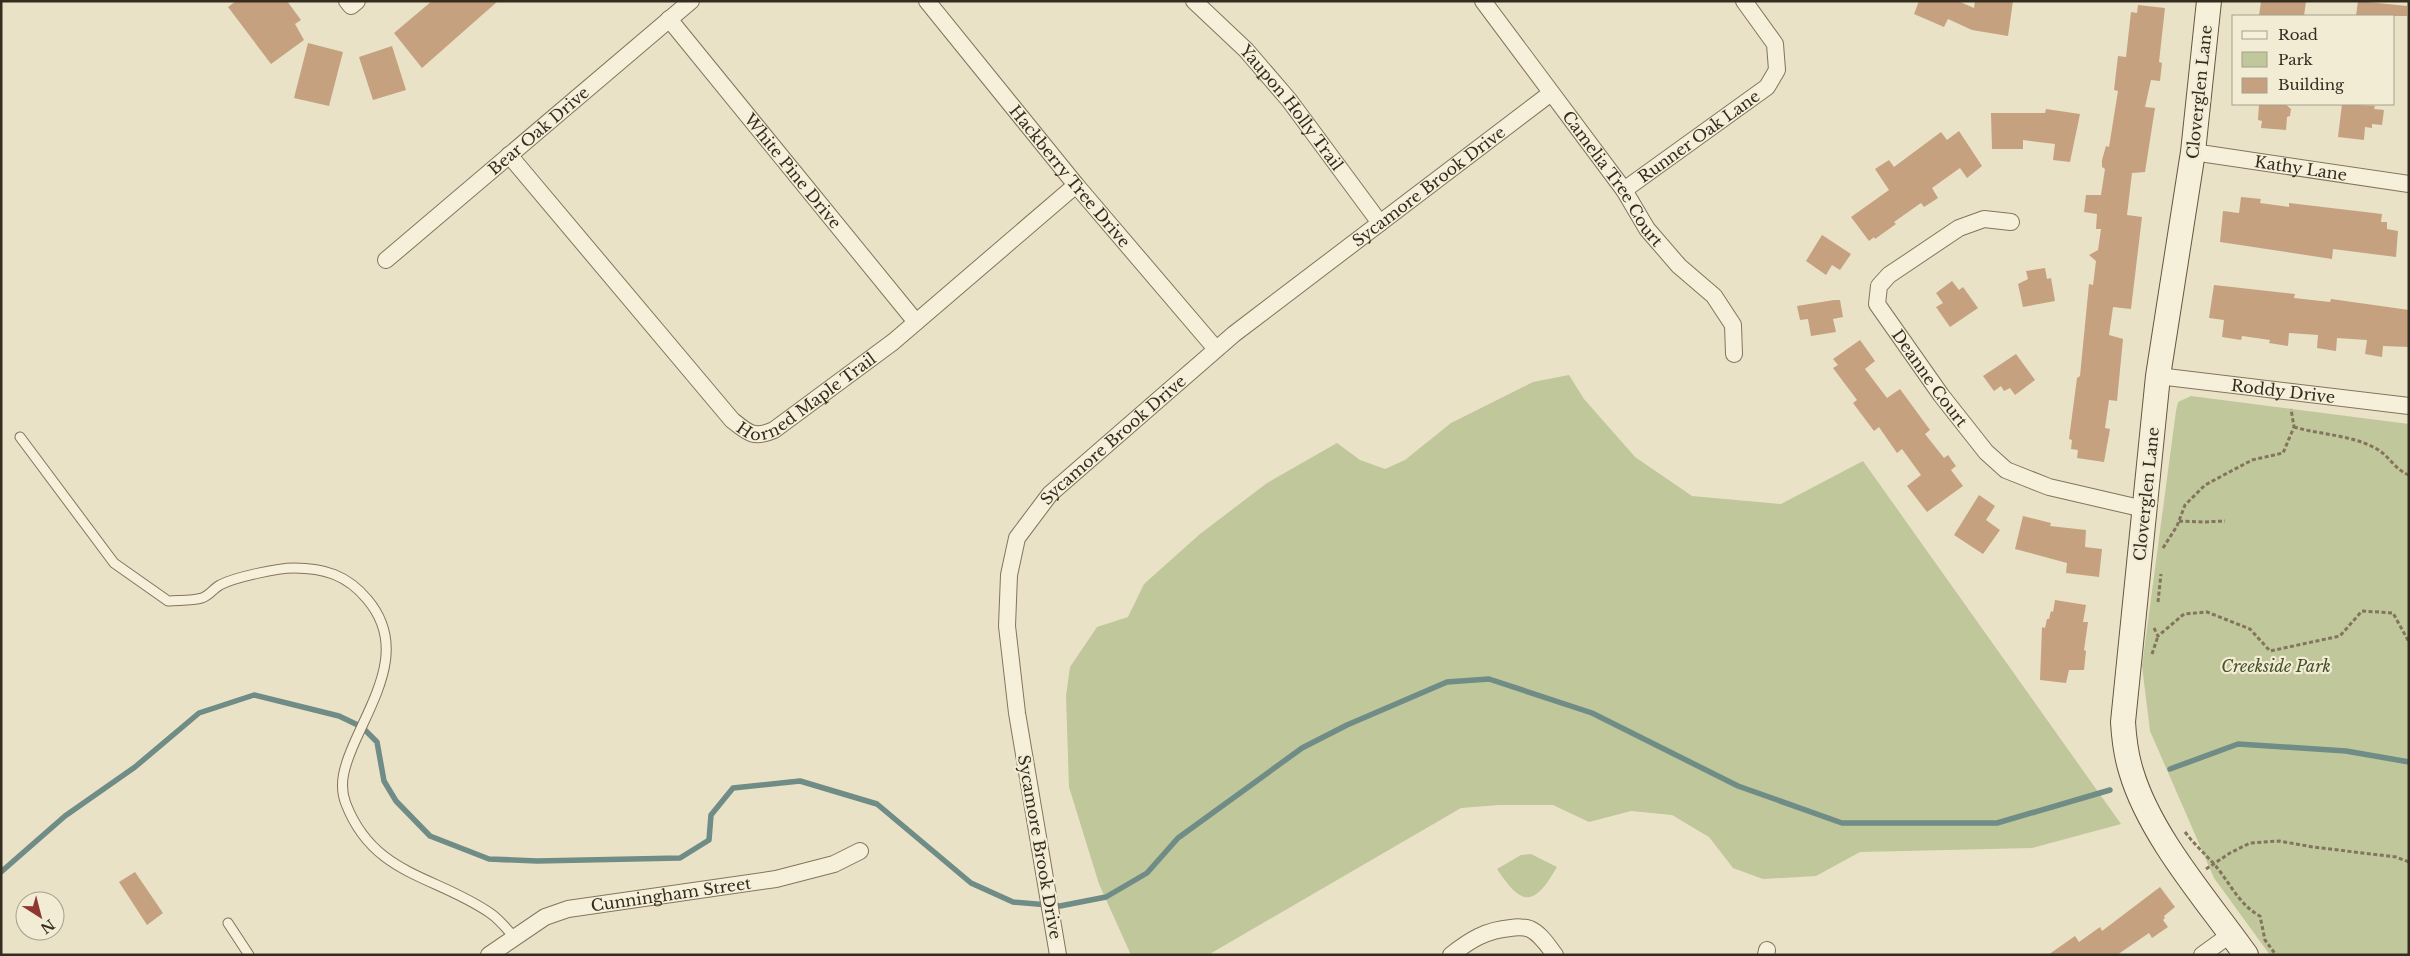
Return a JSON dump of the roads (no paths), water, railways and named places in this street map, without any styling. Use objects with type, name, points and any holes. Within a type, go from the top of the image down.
[{"type":"street","points":[[347,1],[350,6],[357,1]]},
{"type":"street","name":"Bear Oak Drive","points":[[386,260],[691,1]]},
{"type":"street","name":"Hackberry Tree Drive","points":[[927,1],[1076,185],[1216,350]]},
{"type":"street","name":"Yaupon Holly Trail","points":[[1194,1],[1246,50],[1289,100],[1380,223]]},
{"type":"street","name":"Camelia Tree Court","points":[[1483,1],[1624,190],[1647,229],[1679,266],[1714,296],[1733,325],[1734,354]]},
{"type":"street","name":"Runner Oak Lane","points":[[1624,190],[1767,87],[1777,70],[1775,44],[1744,1]]},
{"type":"street","name":"Cloverglen Lane","points":[[2209,1],[2193,152],[2158,376],[2124,704],[2124,739],[2131,772],[2144,804],[2162,835],[2246,955]]},
{"type":"street","name":"White Pine Drive","points":[[670,19],[916,322]]},
{"type":"street","name":"Sycamore Brook Drive","points":[[1058,955],[1017,713],[1007,626],[1009,575],[1017,538],[1050,494],[1216,350],[1551,93]]},
{"type":"street","name":"Kathy Lane","points":[[2193,152],[2408,179]]},
{"type":"street","name":"Horned Maple Trail","points":[[509,155],[732,420],[747,432],[761,436],[774,430],[893,342],[1076,185]]},
{"type":"street","name":"Deanne Court","points":[[2011,222],[1984,219],[1959,228],[1889,275],[1879,286],[1877,304],[1941,395],[1986,452],[2006,470],[2049,488],[2144,509]]},
{"type":"street","name":"Roddy Drive","points":[[2158,376],[2409,406]]},
{"type":"street","name":"Cunningham Street","points":[[489,955],[545,917],[568,909],[776,879],[834,864],[860,851]]},
{"type":"street","points":[[1451,955],[1477,936],[1496,929],[1516,927],[1530,928],[1555,955]]},
{"type":"street","points":[[2202,955],[2231,934]]},
{"type":"lane","points":[[20,437],[114,563],[168,601],[202,598],[221,585],[262,572],[292,568],[326,569],[361,591],[372,605],[385,628],[388,651],[380,683],[346,764],[342,785],[346,803],[358,827],[391,863],[492,914],[514,937]]},
{"type":"lane","points":[[228,923],[249,955]]},
{"type":"waterway","points":[[1,872],[65,816],[135,767],[199,713],[254,695],[339,716],[362,727],[377,742],[384,781],[396,801],[430,836],[489,859],[537,861],[680,858],[709,840],[711,815],[733,788],[800,781],[877,804],[971,883],[1013,902],[1060,906],[1106,897],[1147,873],[1178,838],[1302,748],[1347,725],[1447,682],[1489,679],[1592,713],[1738,786],[1842,823],[1997,823],[2110,790]]},
{"type":"waterway","points":[[2170,769],[2238,744],[2346,751],[2409,762]]},
{"type":"park label","name":"Creekside Park","points":[[2276,666]]}]
